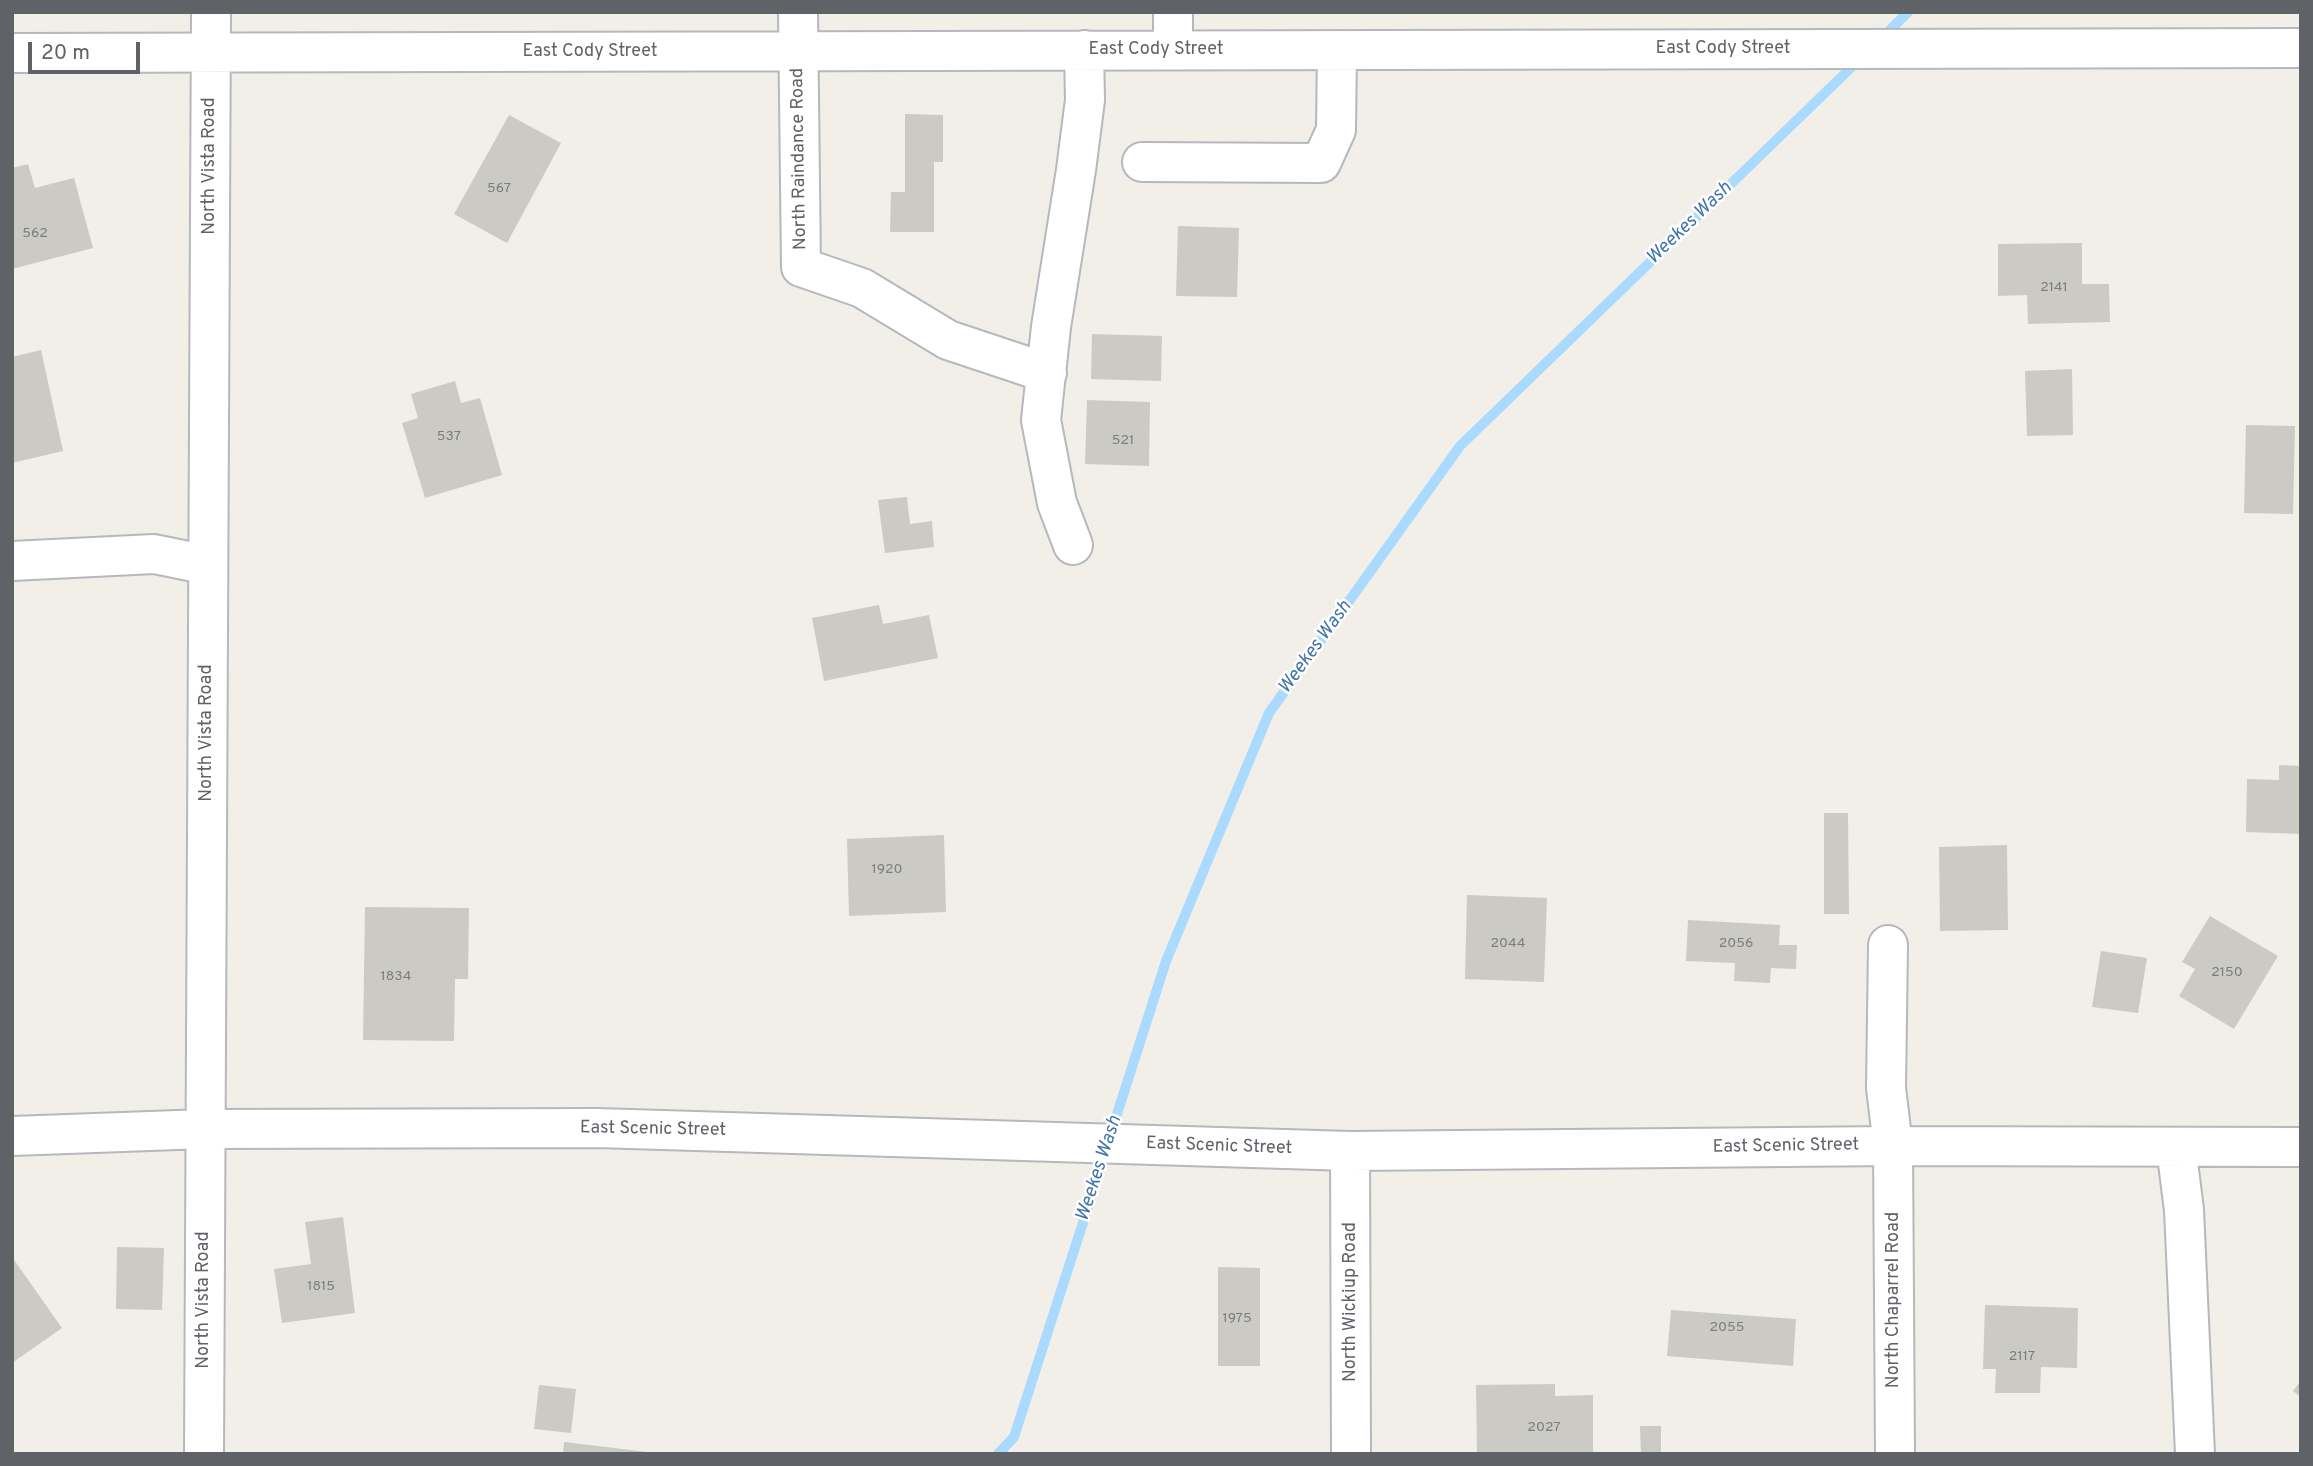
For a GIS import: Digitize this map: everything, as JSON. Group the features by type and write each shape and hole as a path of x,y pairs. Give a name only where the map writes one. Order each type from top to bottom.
{"street":[{"name":"North Vista Road","path":"211,12 205,1129 213,1447"},
{"name":"North Raindance Road","path":"797,12 801,267 862,288 948,340 1047,373"},
{"path":"1173,12 1173,50"},
{"name":"East Cody Street","path":"12,53 2301,48"},
{"path":"1073,545 1057,503 1041,420 1051,327 1083,114 1084,50"},
{"path":"1142,162 1321,163 1336,130 1337,50"},
{"path":"12,561 154,554 208,565"},
{"name":"North Chaparrel Road","path":"1888,945 1886,1088 1893,1146 1895,1454"},
{"name":"East Scenic Street","path":"12,1136 205,1129 597,1128 1350,1151 1893,1146 2301,1147"},
{"path":"2176,1147 2183,1210 2195,1454"},
{"name":"North Wickiup Road","path":"1350,1151 1351,1454"}],"building":[{"path":"905,114 943,115 943,162 934,162 934,232 890,232 891,192 905,192"},
{"path":"509,115 561,143 507,243 454,214"},
{"path":"28,164 35,188 74,178 93,248 12,269 12,168"},
{"path":"1178,226 1239,228 1237,297 1176,296"},
{"path":"2082,243 2082,284 2109,284 2110,322 2028,324 2027,295 1998,296 1998,244"},
{"path":"1092,334 1162,336 1161,381 1091,379"},
{"path":"41,350 63,451 12,463 12,357"},
{"path":"2072,369 2073,435 2027,436 2025,371"},
{"path":"455,381 461,403 480,398 502,475 425,498 402,423 418,418 411,394"},
{"path":"1087,400 1150,402 1149,466 1085,464"},
{"path":"2246,425 2295,426 2293,514 2244,513"},
{"path":"907,497 910,524 932,521 934,547 885,553 878,500"},
{"path":"879,605 883,624 929,615 938,658 824,681 812,618"},
{"path":"2279,765 2301,766 2301,834 2246,832 2247,779 2279,780"},
{"path":"1824,813 1848,813 1849,914 1824,914"},
{"path":"944,835 946,912 849,916 847,839"},
{"path":"2007,845 2008,930 1940,931 1939,847"},
{"path":"1467,895 1547,898 1544,982 1465,979"},
{"path":"365,907 469,908 468,979 455,979 454,1041 363,1040"},
{"path":"2210,916 2278,956 2234,1029 2179,996 2195,969 2182,962"},
{"path":"1688,920 1780,925 1779,945 1797,945 1796,969 1771,968 1770,983 1734,981 1735,963 1686,961"},
{"path":"2101,951 2147,958 2138,1013 2092,1007"},
{"path":"343,1217 355,1313 282,1323 274,1269 311,1264 305,1222"},
{"path":"117,1247 164,1248 162,1310 116,1309"},
{"path":"12,1257 62,1328 12,1363"},
{"path":"1218,1267 1260,1268 1260,1366 1218,1366"},
{"path":"1985,1305 2078,1308 2077,1368 2041,1367 2040,1393 1995,1393 1996,1369 1983,1369"},
{"path":"1671,1310 1796,1319 1793,1366 1667,1356"},
{"path":"2301,1380 2301,1397 2293,1391"},
{"path":"1555,1384 1555,1396 1593,1395 1593,1454 1477,1454 1476,1385"},
{"path":"539,1385 576,1389 571,1433 534,1429"},
{"path":"1640,1426 1661,1426 1661,1454 1641,1454"},
{"path":"564,1442 648,1452 648,1454 563,1454"}],"waterway":[{"name":"Weekes Wash","path":"1880,40 1908,12"},
{"name":"Weekes Wash","path":"1110,1136 1166,961 1269,713 1460,446 1861,58"},
{"name":"Weekes Wash","path":"998,1454 1014,1437 1106,1151"}]}
